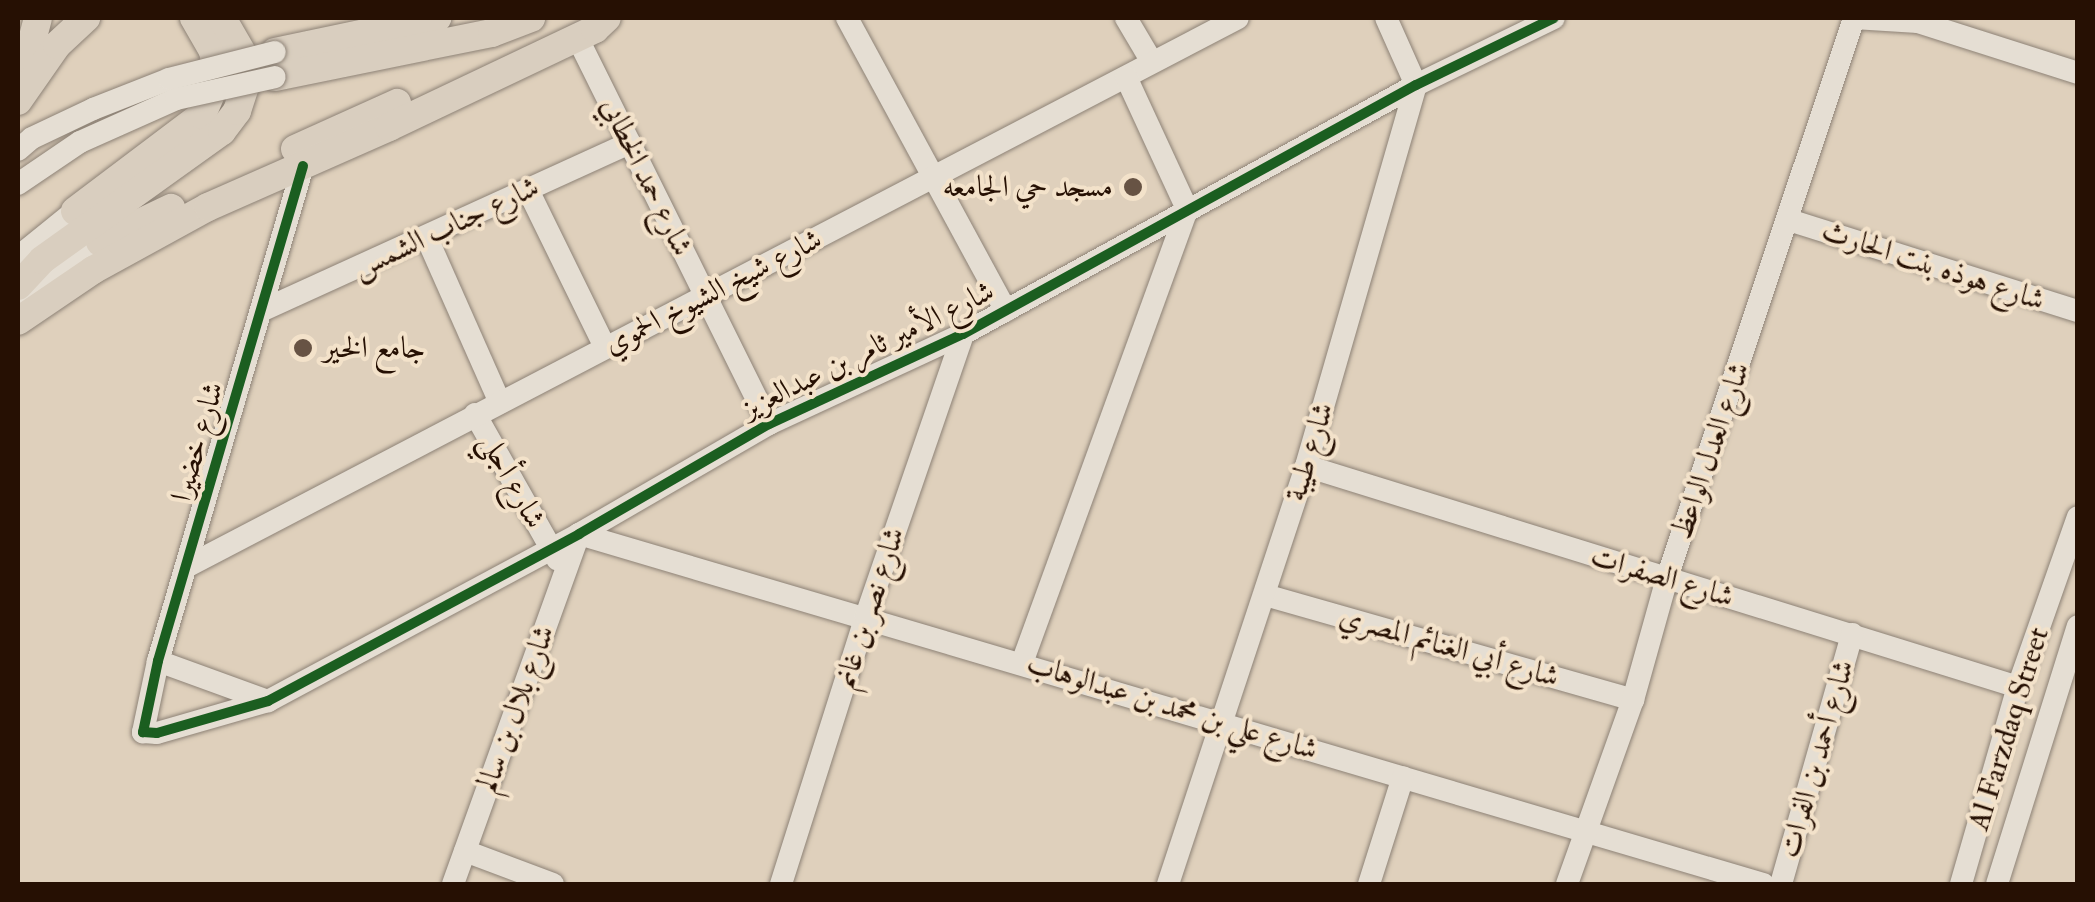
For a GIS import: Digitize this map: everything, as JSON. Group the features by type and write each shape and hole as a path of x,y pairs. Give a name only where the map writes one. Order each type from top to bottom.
{"main road":[{"path":"18,99 38,18"},
{"path":"18,99 57,45 86,18"},
{"path":"75,211 202,115 218,76 213,51 194,18"},
{"path":"18,286 42,260 189,158 230,122 251,68 222,18"},
{"path":"275,64 437,18"},
{"path":"275,64 492,33 531,18"},
{"path":"100,242 577,27 607,18"},
{"path":"18,320 94,270 208,207 303,166 577,27"}],"street":[{"path":"848,18 1006,312"},
{"path":"1126,18 1152,62"},
{"name":"شارع شيخ الشيوخ الحموي","path":"188,566 1238,18"},
{"path":"1386,18 1416,85"},
{"name":"شارع الأمير ثامر بن عبدالعزيز","path":"142,732 157,733 268,701 579,534 769,424 1006,312 1416,85 1554,18"},
{"path":"1854,18 1922,20 2078,73"},
{"name":"شارع العدل الواعظ","path":"1567,884 1633,700 1667,578 1854,18"},
{"name":"شارع حمد الخطابي","path":"577,27 769,424"},
{"path":"18,150 32,138 93,109 169,79 275,64"},
{"path":"18,184 80,142 176,100 275,64"},
{"path":"1022,662 1187,209 1126,77"},
{"name":"شارع طيبة","path":"1168,884 1306,466 1416,85"},
{"name":"شارع جناب الشمس","path":"262,311 630,143"},
{"name":"شارع خضيرا","path":"142,732 158,661 303,166"},
{"path":"528,190 605,347"},
{"path":"18,257 75,211"},
{"name":"شارع هوذه بنت الحارث","path":"1789,220 2078,311"},
{"path":"427,238 500,403"},
{"path":"18,296 100,242"},
{"name":"شارع نصر بن غانم","path":"782,884 866,616 962,334"},
{"name":"شارع أجلي","path":"475,414 565,573"},
{"name":"شارع الصفرات","path":"1306,466 2018,687"},
{"name":"Al Farzdaq Street","path":"1961,884 2018,687 2078,517"},
{"name":"شارع علي بن محمد بن عبدالوهاب","path":"579,534 1764,884"},
{"name":"شارع بلال بن سالم","path":"453,884 579,534"},
{"name":"شارع أبي الغنائم المصري","path":"1265,594 1633,700"},
{"name":"Al Farzdaq Street","path":"1997,884 2078,626"},
{"name":"شارع أحمد بن الفرات","path":"1781,884 1852,634"},
{"path":"158,661 268,701"},
{"path":"2054,696 2078,703"},
{"path":"1370,884 1403,776"},
{"path":"465,851 552,884"}],"cycle path":[{"path":"303,166 158,661 143,732 157,733 268,701 579,534 769,424 963,334 1416,85 1554,18"}],"place":[{"name":"مسجد حي الجامعه","path":"1133,187"},
{"name":"جامع الخير","path":"303,348"}]}
